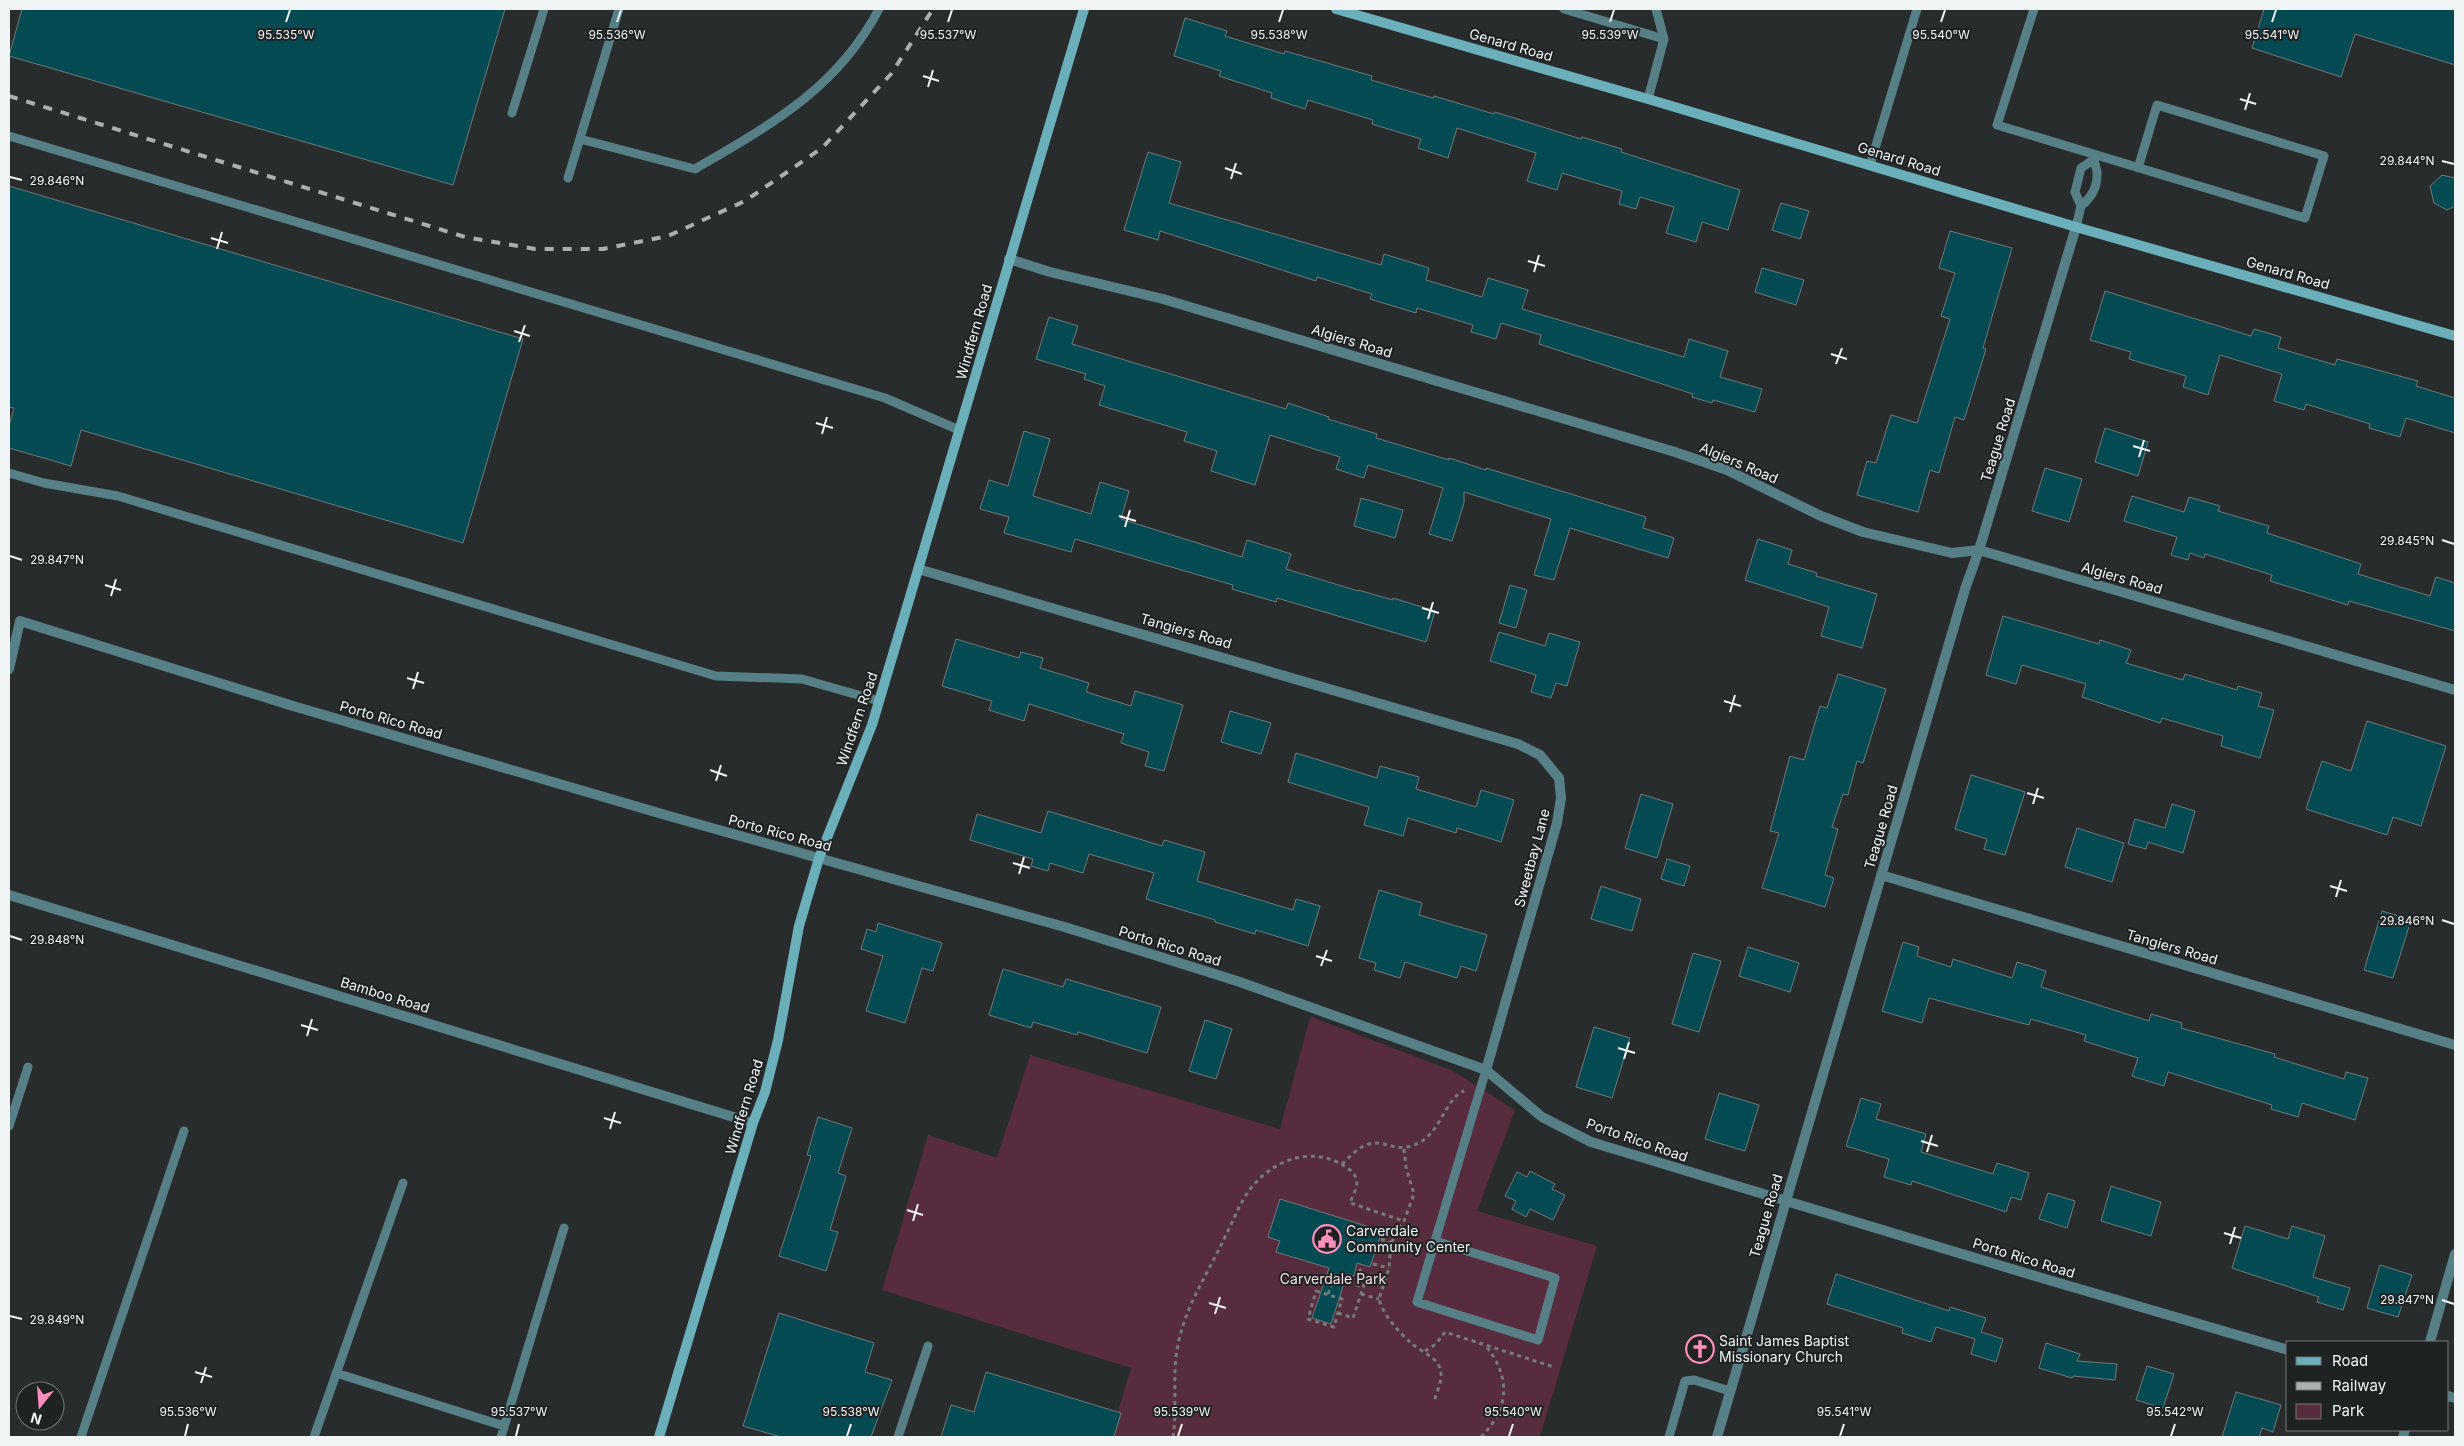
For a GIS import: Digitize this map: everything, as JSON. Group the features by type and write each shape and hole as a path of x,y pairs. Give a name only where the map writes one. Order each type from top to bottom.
{"street":[{"name":"Windfern Road","path":"659,1437 769,1074 799,926 819,858 872,725 1084,9"},
{"name":"Genard Road","path":"1336,9 1648,99 2076,227 2455,336"},
{"name":"Teague Road","path":"1717,1437 1965,589 1979,550 2076,227"},
{"name":"Algiers Road","path":"1009,259 1050,272 1163,299 1676,452 1727,470 1821,516 1862,532 1952,553 1979,550 2455,690"},
{"name":"Tangiers Road","path":"918,569 1445,722"},
{"name":"Porto Rico Road","path":"9,669 20,621 294,706 669,816 1068,928 1237,981 1486,1070 1542,1117 1591,1142 2286,1349"},
{"name":"Sweetbay Lane","path":"1445,722 1518,744 1540,754 1559,778 1561,798 1557,823 1486,1070"},
{"name":"Tangiers Road","path":"1881,875 2455,1045"},
{"name":"Bamboo Road","path":"9,895 548,1058 753,1123"},
{"path":"2430,1341 2455,1254"}],"lane":[{"path":"512,112 544,9"},
{"path":"568,178 619,9"},
{"path":"580,139 694,170 765,128 822,86 865,35 879,9"},
{"path":"1564,9 1664,39"},
{"path":"1648,99 1664,39 1656,9"},
{"path":"1870,165 1917,9"},
{"path":"2034,9 1998,125 2094,157 2138,168 2305,218 2324,156 2157,105 2138,168"},
{"path":"9,136 876,396 959,430"},
{"path":"2076,227 2081,206 2075,192 2081,168 2094,157"},
{"path":"2081,206 2092,197 2098,174 2094,157"},
{"path":"9,473 44,484 118,496 716,676 802,679 879,701"},
{"path":"9,1126 28,1067"},
{"path":"1435,1241 1555,1278 1538,1340 1417,1302 1435,1241 1486,1070"},
{"path":"81,1437 184,1131"},
{"path":"314,1437 403,1182"},
{"path":"501,1437 564,1228"},
{"path":"898,1437 928,1346"},
{"path":"336,1373 504,1426"},
{"path":"1669,1437 1685,1382 1694,1380 1730,1391"}],"path":[{"path":"1342,1164 1359,1148 1370,1144 1404,1149 1429,1135 1445,1114 1451,1100 1460,1093"},
{"path":"1404,1149 1406,1166 1414,1194 1404,1222 1391,1243 1389,1268 1379,1299 1387,1316 1402,1334 1418,1348 1425,1351 1437,1363 1441,1374 1434,1402"},
{"path":"1173,1437 1175,1418 1174,1375 1178,1342 1192,1297 1245,1197 1270,1171 1297,1157 1320,1157 1342,1164 1356,1177 1356,1187 1350,1203 1404,1222"},
{"path":"1381,1239 1391,1243"},
{"path":"1373,1264 1389,1268"},
{"path":"1338,1313 1353,1318 1365,1282 1358,1265"},
{"path":"1328,1294 1334,1278 1363,1287"},
{"path":"1316,1291 1328,1294 1342,1299 1334,1327 1308,1319 1316,1291"},
{"path":"1361,1294 1379,1299"},
{"path":"1425,1351 1436,1344 1445,1332 1554,1367"},
{"path":"1481,1437 1496,1420 1503,1397 1502,1372 1484,1344"}],"green space":[{"name":"Carverdale Park","path":"1312,1017 1453,1071 1515,1110 1477,1211 1597,1246 1540,1437 1110,1437 1131,1368 882,1290 928,1135 997,1158 1030,1055 1280,1129 1309,1021"}],"building":[{"path":"22,9 505,9 453,185 9,56"},
{"path":"2264,9 2455,9 2455,65 2355,34 2341,77 2252,48"},
{"path":"1185,18 1227,31 1225,36 1284,54 1285,51 1372,76 1371,80 1433,98 1434,96 1494,114 1495,112 1581,139 1582,137 1622,149 1621,152 1740,190 1728,230 1702,222 1696,242 1666,233 1674,207 1640,197 1636,209 1619,204 1622,191 1562,173 1557,190 1527,181 1536,153 1457,128 1448,158 1418,148 1421,139 1372,124 1373,120 1308,100 1305,109 1271,98 1272,93 1219,76 1221,71 1174,56"},
{"path":"1148,152 1181,162 1169,203 1381,265 1384,254 1429,268 1426,280 1482,297 1488,278 1528,290 1522,309 1684,357 1689,339 1728,351 1720,377 1762,389 1755,412 1713,400 1712,403 1692,397 1693,394 1539,344 1541,335 1501,323 1496,339 1471,332 1473,325 1417,308 1416,313 1370,299 1372,294 1317,277 1316,281 1160,231 1158,240 1124,230"},
{"path":"2442,175 2455,178 2455,206 2447,210 2434,203 2430,186"},
{"path":"9,186 523,339 463,543 81,430 71,466 9,448 9,426 14,408 9,407"},
{"path":"1781,203 1809,211 1800,239 1772,230"},
{"path":"1950,231 2012,248 1983,348 1986,349 1964,420 1955,417 1939,473 1930,470 1918,512 1857,495 1867,461 1876,463 1891,415 1917,423 1950,319 1941,316 1955,273 1939,268"},
{"path":"1762,268 1804,280 1796,305 1755,292"},
{"path":"2105,291 2251,336 2254,329 2281,337 2278,348 2335,365 2337,359 2418,381 2416,386 2455,398 2455,433 2406,418 2400,437 2369,428 2370,424 2306,404 2304,410 2274,401 2282,374 2220,355 2208,395 2183,387 2186,376 2129,359 2131,352 2090,340"},
{"path":"1049,317 1078,326 1072,344 1286,409 1288,403 1329,417 1328,419 1377,434 1376,438 1449,460 1449,458 1486,470 1486,468 1646,517 1643,528 1674,538 1668,558 1570,528 1554,580 1534,575 1551,519 1464,492 1464,503 1452,541 1429,534 1443,488 1368,465 1364,478 1336,469 1340,457 1270,435 1255,485 1211,471 1217,451 1184,441 1187,432 1099,405 1105,386 1084,379 1086,374 1036,359"},
{"path":"2105,428 2148,442 2138,476 2095,462"},
{"path":"1024,431 1050,439 1033,496 1091,514 1100,482 1129,491 1121,519 1242,557 1247,540 1291,554 1286,569 1358,591 1393,600 1393,598 1435,611 1426,642 1277,598 1276,602 1232,589 1233,585 1075,539 1071,552 1004,533 1009,517 980,509 989,480 1008,486"},
{"path":"2045,468 2082,479 2069,522 2032,511"},
{"path":"2132,496 2184,512 2189,497 2220,506 2218,511 2269,526 2267,533 2361,564 2358,574 2430,596 2436,577 2455,583 2455,631 2349,601 2348,605 2270,581 2272,575 2205,554 2204,558 2190,553 2188,560 2171,555 2177,537 2124,521"},
{"path":"1361,498 1403,510 1395,538 1354,526"},
{"path":"1758,539 1792,550 1788,564 1817,573 1816,576 1877,594 1862,648 1821,636 1829,607 1745,580"},
{"path":"1510,585 1527,590 1516,628 1499,623"},
{"path":"2003,616 2099,644 2100,640 2131,650 2126,663 2183,680 2185,674 2237,690 2238,686 2262,693 2258,706 2274,710 2260,758 2221,746 2223,736 2162,718 2160,723 2082,697 2086,684 2022,665 2016,684 1986,675"},
{"path":"1499,632 1545,646 1549,633 1580,642 1567,686 1556,683 1551,698 1531,692 1536,675 1490,661"},
{"path":"956,639 1019,658 1021,652 1043,658 1040,668 1089,683 1086,692 1131,706 1135,691 1183,705 1164,771 1145,766 1149,752 1121,743 1124,734 1029,704 1024,721 989,710 992,701 942,686"},
{"path":"1838,674 1886,689 1863,763 1857,761 1848,795 1843,794 1832,827 1838,829 1825,875 1834,878 1825,907 1762,888 1779,833 1770,831 1790,756 1804,760 1820,706 1827,708"},
{"path":"1230,711 1271,723 1261,754 1221,742"},
{"path":"2367,721 2446,746 2421,826 2393,817 2387,835 2306,809 2322,761 2351,771"},
{"path":"1296,753 1377,778 1380,766 1419,777 1416,789 1476,807 1481,790 1514,800 1501,842 1457,828 1456,833 1408,818 1403,836 1364,825 1369,807 1288,782"},
{"path":"1971,775 2025,792 2005,855 1984,849 1987,839 1955,829"},
{"path":"1641,794 1673,804 1657,858 1625,848"},
{"path":"2172,804 2195,811 2183,853 2148,842 2146,849 2128,844 2135,819 2165,828"},
{"path":"1048,811 1162,846 1164,840 1205,852 1197,881 1293,910 1296,899 1320,906 1308,946 1256,930 1255,934 1146,899 1154,873 1089,854 1083,873 1050,863 1048,871 1031,866 1033,859 970,840 977,814 1041,833"},
{"path":"2077,828 2124,843 2112,882 2065,867"},
{"path":"1667,859 1690,866 1684,886 1661,879"},
{"path":"1601,886 1641,899 1632,931 1591,919"},
{"path":"1379,890 1422,903 1419,915 1487,935 1476,971 1461,966 1457,978 1405,962 1400,978 1374,970 1376,963 1359,958"},
{"path":"2382,911 2411,920 2393,978 2364,970"},
{"path":"878,923 942,943 933,971 922,968 905,1023 866,1011 883,956 861,949 867,929 876,932"},
{"path":"1903,942 1919,947 1917,956 1951,967 1953,959 2012,978 2017,962 2046,971 2041,987 2149,1021 2151,1014 2182,1023 2181,1028 2275,1054 2274,1057 2344,1079 2346,1072 2368,1078 2355,1120 2302,1103 2298,1117 2271,1109 2272,1105 2168,1072 2164,1086 2132,1076 2138,1058 2084,1041 2086,1035 2031,1019 2029,1025 1929,998 1922,1023 1882,1011"},
{"path":"1748,947 1799,963 1790,992 1739,976"},
{"path":"1693,953 1721,961 1699,1032 1672,1024"},
{"path":"1003,969 1063,987 1066,979 1161,1007 1147,1053 1078,1032 1077,1035 1033,1022 1031,1028 989,1015"},
{"path":"1205,1020 1232,1029 1216,1079 1189,1071"},
{"path":"1594,1027 1630,1038 1612,1098 1576,1087"},
{"path":"1719,1093 1759,1105 1745,1151 1705,1139"},
{"path":"1861,1098 1881,1104 1876,1119 1926,1134 1921,1152 1993,1174 1997,1163 2029,1173 2021,1200 2011,1197 2006,1212 1912,1181 1911,1185 1884,1177 1889,1159 1846,1146"},
{"path":"818,1117 852,1128 838,1173 846,1176 830,1230 838,1232 826,1271 779,1256 811,1156 807,1155"},
{"path":"1530,1171 1555,1184 1552,1189 1565,1195 1553,1220 1530,1209 1526,1217 1512,1209 1516,1201 1505,1196 1517,1172 1527,1177"},
{"path":"2111,1186 2161,1202 2151,1236 2101,1221"},
{"path":"2048,1193 2075,1201 2067,1228 2039,1219"},
{"name":"Carverdale Community Center","path":"1280,1199 1382,1231 1370,1267 1357,1263 1354,1276 1347,1274 1331,1324 1312,1318 1329,1268 1276,1252 1280,1241 1268,1237"},
{"path":"2245,1226 2288,1239 2292,1226 2325,1236 2313,1277 2350,1288 2343,1310 2317,1302 2319,1297 2232,1268"},
{"path":"2380,1265 2412,1275 2398,1317 2367,1308"},
{"path":"1836,1274 1949,1311 1950,1307 1986,1318 1981,1332 2003,1339 1996,1362 1971,1354 1975,1339 1936,1327 1931,1342 1902,1333 1903,1328 1827,1304"},
{"path":"779,1313 874,1343 865,1372 892,1380 871,1437 781,1437 743,1426"},
{"path":"2046,1343 2080,1354 2077,1361 2117,1364 2115,1380 2073,1376 2072,1378 2039,1368"},
{"path":"2147,1366 2174,1374 2163,1408 2136,1400"},
{"path":"986,1372 1121,1413 1114,1437 941,1437 951,1405 974,1412"},
{"path":"2236,1392 2281,1405 2273,1432 2262,1428 2259,1437 2222,1437"}],"railway":[{"path":"9,96 465,237 535,249 603,249 668,236 745,201 822,148 891,74 933,9"}],"place":[{"name":"Carverdale Community Center","path":"1327,1239"},
{"name":"Saint James Baptist Missionary Church","path":"1700,1349"}]}
